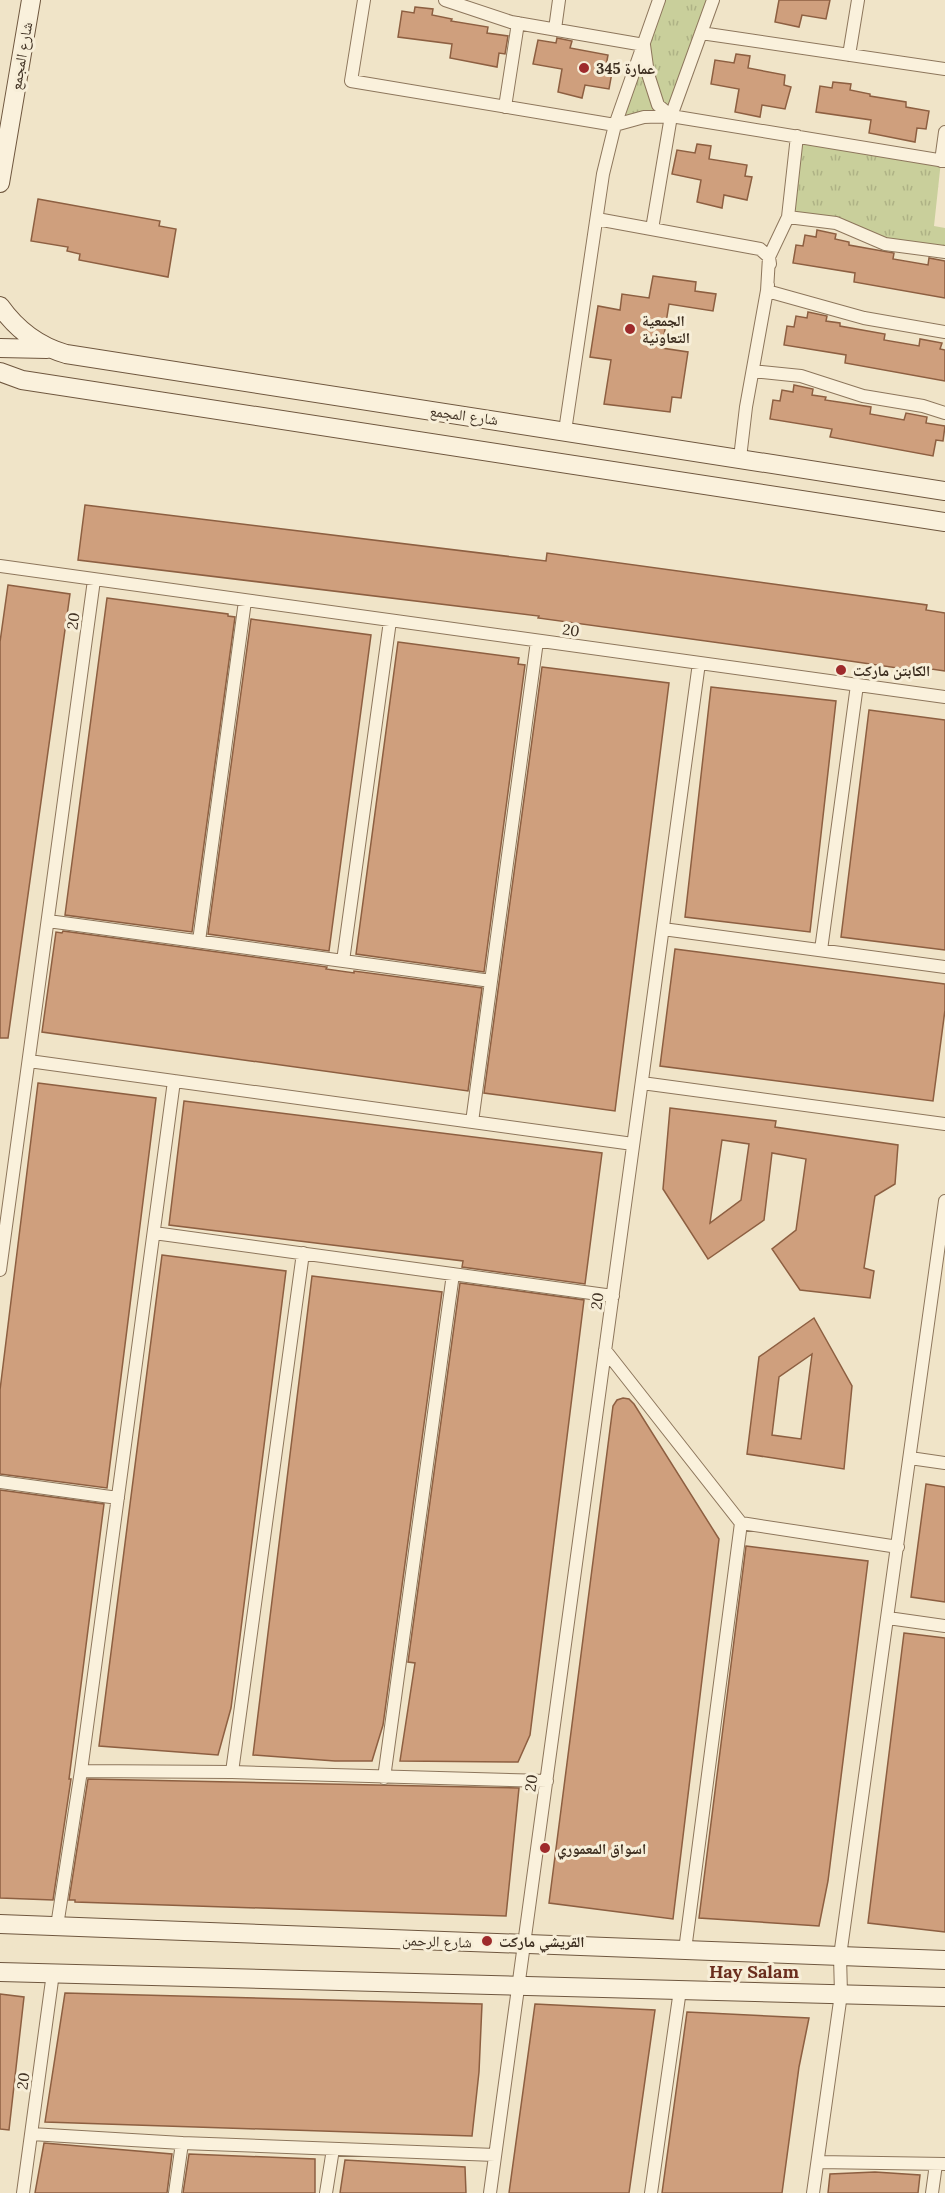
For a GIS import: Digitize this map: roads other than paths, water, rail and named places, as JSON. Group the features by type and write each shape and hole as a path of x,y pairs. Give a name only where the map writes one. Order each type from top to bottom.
{"street":[{"name":"شارع المجمع","path":"0,183 31,0"},
{"path":"364,0 351,81 615,125 644,117 671,116 943,161 945,132"},
{"path":"445,0 518,23 644,45"},
{"path":"555,29 559,0"},
{"path":"565,430 603,174 615,125 659,0"},
{"path":"652,229 671,116 713,0"},
{"path":"849,55 858,0"},
{"path":"505,107 518,23"},
{"path":"701,33 945,69"},
{"path":"644,45 648,74 658,105 671,116"},
{"path":"740,458 767,291 769,257 788,218 797,136"},
{"path":"788,218 836,223 885,244 945,252"},
{"path":"597,219 760,249 769,257"},
{"path":"767,291 864,318 945,332"},
{"name":"شارع المجمع","path":"0,306 25,334 49,349 66,354 945,491"},
{"path":"0,348 49,349"},
{"path":"753,371 801,376 863,396 923,406 945,413"},
{"path":"0,372 22,380 945,522"},
{"path":"599,469 603,436"},
{"path":"0,566 94,580"},
{"name":"20","path":"0,1270 94,580 945,697"},
{"path":"199,941 245,601"},
{"path":"343,961 390,621"},
{"path":"472,1122 537,641"},
{"name":"20","path":"519,1986 699,663"},
{"path":"821,950 858,685"},
{"path":"48,921 491,981"},
{"path":"663,929 945,967"},
{"path":"28,1061 633,1144"},
{"path":"57,1926 81,1771 174,1081"},
{"path":"642,1083 945,1124"},
{"path":"813,2193 841,1994 840,1956 945,1201"},
{"path":"154,1233 613,1296"},
{"path":"232,1772 303,1253"},
{"path":"384,1778 453,1274"},
{"path":"605,1350 741,1523 898,1547"},
{"path":"910,1458 945,1463"},
{"path":"0,1482 118,1498"},
{"path":"685,1950 741,1523"},
{"path":"888,1618 945,1626"},
{"path":"81,1771 232,1772 547,1781"},
{"name":"شارع الرحمن","path":"0,1924 945,1960"},
{"path":"0,1972 945,1997"},
{"name":"20","path":"23,2193 53,1973"},
{"path":"490,2193 519,1986"},
{"path":"651,2193 680,1990"},
{"path":"31,2134 333,2150 495,2155"},
{"path":"175,2193 182,2143"},
{"path":"326,2193 333,2150"},
{"path":"818,2162 941,2164 932,2193"}],"place":[{"name":"عمارة 345","path":"584,68"},
{"name":"الجمعية التعاونية","path":"630,329"},
{"name":"الكابتن ماركت","path":"841,670"},
{"name":"اسواق المعموري","path":"545,1848"},
{"name":"القريشي ماركت","path":"487,1941"}],"district":[{"name":"Hay Salam","path":"754,1971"}]}
